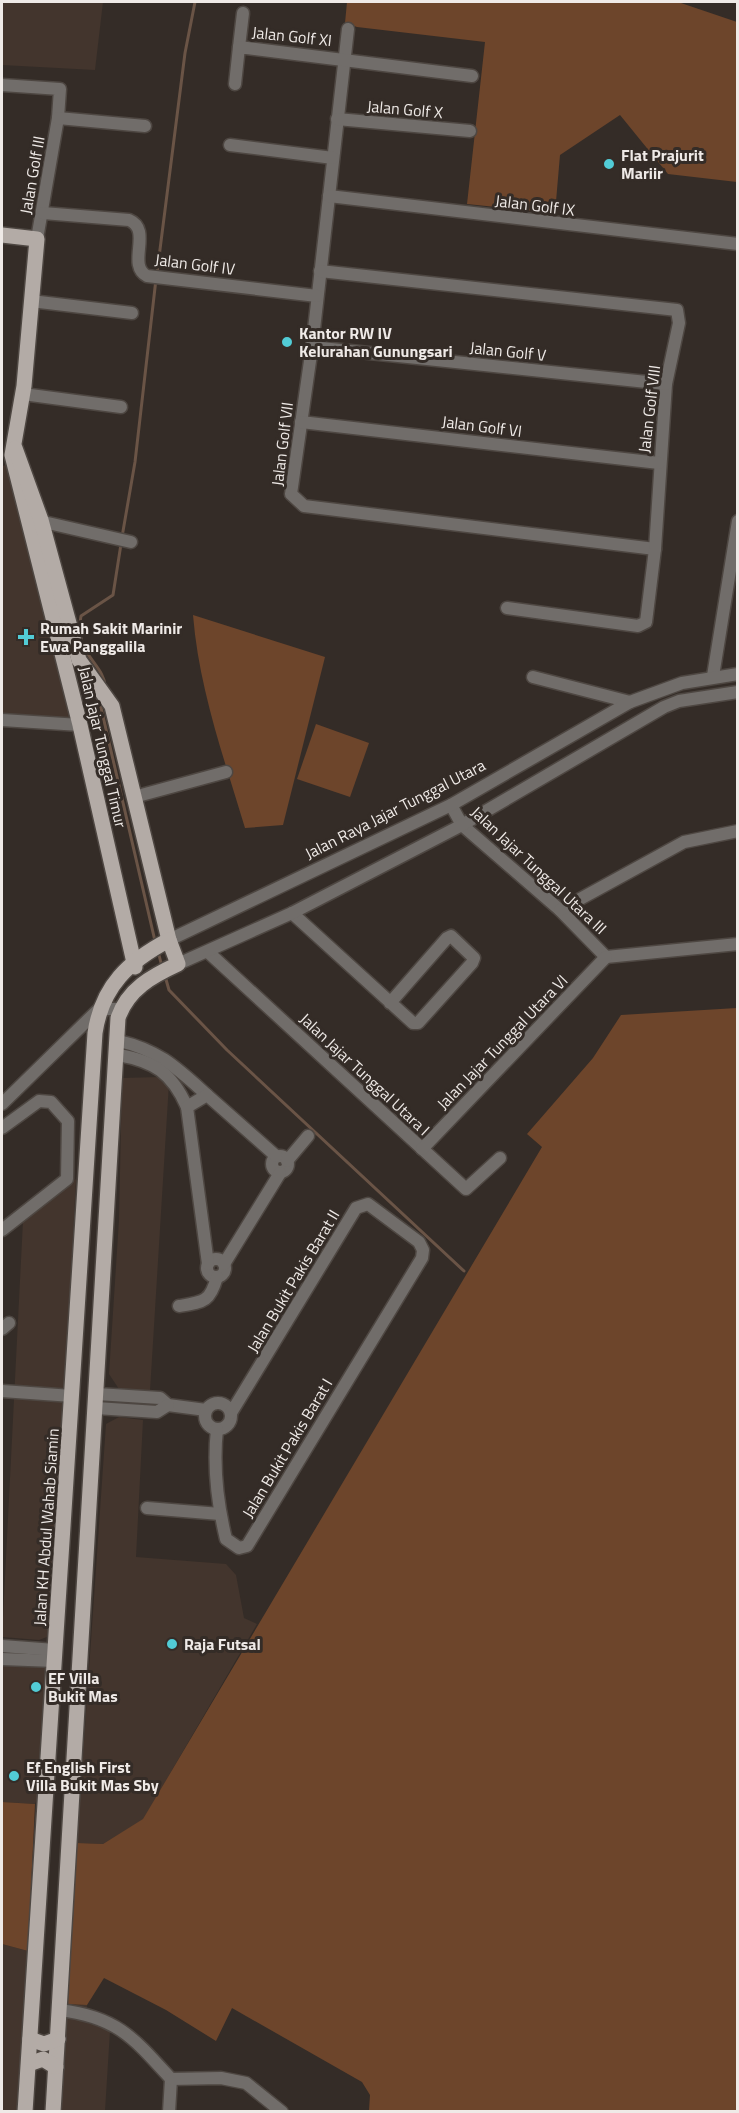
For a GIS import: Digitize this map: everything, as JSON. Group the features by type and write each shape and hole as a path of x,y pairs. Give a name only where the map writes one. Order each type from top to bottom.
{"main road":[{"path":"2,235 37,239"},
{"name":"Jalan Jajar Tunggal Timur","path":"37,239 23,394 12,455 79,660 112,706 166,941 174,966"},
{"name":"Jalan Jajar Tunggal Timur","path":"35,520 80,725 142,983"},
{"name":"Jalan Raya Jajar Tunggal Utara","path":"135,959 166,941"},
{"path":"99,1009 135,959"},
{"path":"53,2112 118,1018 142,983 174,966"},
{"name":"Jalan KH Abdul Wahab Siamin","path":"25,2112 99,1009"},
{"path":"79,1299 90,1305 102,1300"},
{"path":"77,1332 90,1328 101,1334"},
{"path":"53,1684 79,1685"},
{"path":"30,2039 44,2044 58,2039"},
{"path":"29,2064 43,2059 56,2067"}],"street":[{"path":"239,47 243,14"},
{"name":"Jalan Golf VII","path":"348,29 342,59 312,347 291,494 304,506 655,549"},
{"name":"Jalan Golf XI","path":"235,84 239,47 472,76"},
{"name":"Jalan Golf III","path":"2,85 60,89 58,118 37,239"},
{"name":"Jalan Golf III","path":"58,118 146,126"},
{"name":"Jalan Golf X","path":"337,119 470,131"},
{"path":"230,145 333,158"},
{"name":"Jalan Golf IX","path":"329,196 738,244"},
{"name":"Jalan Golf IV","path":"43,213 129,220 135,223 140,230 139,267 147,276 317,296"},
{"name":"Jalan Golf VIII","path":"320,271 674,308 679,313 679,323 666,384 655,549 646,622 643,625 507,608"},
{"path":"31,301 132,313"},
{"name":"Jalan Golf V","path":"312,347 666,384"},
{"path":"23,394 122,407"},
{"name":"Jalan Golf VI","path":"301,422 659,463"},
{"path":"35,520 131,542"},
{"path":"713,676 738,520"},
{"name":"Jalan Raya Jajar Tunggal Utara","path":"166,941 451,805 630,702 674,686 713,676 738,674"},
{"path":"532,677 630,702"},
{"path":"174,966 292,913 462,825 664,707 678,701 738,692"},
{"path":"2,720 80,725"},
{"path":"134,797 226,772"},
{"name":"Jalan Jajar Tunggal Utara III","path":"451,805 462,825 560,910 606,957"},
{"path":"560,910 684,842 738,831"},
{"path":"292,913 390,1003 413,1023 418,1023 474,958 451,936 447,938 390,1003"},
{"path":"606,957 738,944"},
{"name":"Jalan Jajar Tunggal Utara I","path":"208,952 466,1189 501,1158"},
{"name":"Jalan Jajar Tunggal Utara VI","path":"422,1149 606,957"},
{"path":"2,1104 99,1009 122,1009"},
{"path":"118,1048 143,1046 164,1057 282,1159 286,1170 280,1173 224,1264 222,1274 217,1277 208,1298 201,1302 179,1306"},
{"path":"118,1048 157,1068 179,1088 187,1107 208,1264 207,1271 217,1277"},
{"path":"187,1107 207,1095"},
{"path":"2,1128 39,1101 51,1102 59,1108 66,1117 68,1126 67,1179 2,1230"},
{"path":"282,1159 309,1136"},
{"name":"Jalan Bukit Pakis Barat II","path":"231,1413 356,1208 368,1204 419,1242 423,1250"},
{"name":"Jalan Bukit Pakis Barat I","path":"217,1429 214,1457 220,1514 226,1539 239,1548 247,1546 422,1258 423,1250"},
{"path":"208,1264 216,1259 224,1264"},
{"path":"2,1391 72,1396"},
{"path":"97,1401 160,1398 168,1406 206,1410"},
{"path":"219,1402 227,1406 231,1413 230,1421 225,1427 217,1429 207,1422 206,1410 212,1404 219,1402"},
{"path":"147,1508 220,1514"},
{"path":"2,1646 55,1655"},
{"path":"2,1659 55,1655"},
{"path":"60,2010 87,2013 118,2027 144,2049 171,2079 170,2110"},
{"path":"171,2079 221,2078 246,2083 282,2112"}],"shaded area":[{"path":"2,2 103,2 95,70 2,65"},
{"path":"347,2 678,2 737,22 737,182 668,174 620,115 560,155 555,213 467,204 485,42 357,27 345,23"},
{"name":"Rumah Sakit Marinir Ewa Panggalila","path":"7,465 73,725 2,721 2,466"},
{"path":"193,615 325,657 283,825 245,828 207,696 196,643"},
{"path":"316,724 369,743 350,797 297,779"},
{"path":"737,1008 737,2111 369,2111 370,2095 362,2082 232,2008 216,2041 166,2010 104,1978 87,2005 65,2004 77,1843 103,1844 143,1819 542,1147 527,1134 593,1058 621,1015"},
{"path":"160,1077 169,1083 150,1391 119,1389 109,1374 119,1220 122,1078"},
{"path":"76,1179 52,1635 39,1640 2,1637 23,1221"},
{"path":"119,1417 143,1420 136,1557 226,1564 236,1575 244,1618 257,1624 143,1820 103,1844 77,1843 106,1424"},
{"path":"2,1662 44,1664 50,1678 41,1791 35,1804 2,1802"},
{"path":"2,1802 35,1804 28,1951 2,1944"},
{"path":"2,1944 28,1951 20,2111 2,2111"},
{"path":"65,2004 87,2005 86,2022 110,2031 105,2111 59,2112"}],"waterway":[{"path":"157,273 185,53 195,2"},
{"path":"122,537 135,462 156,279"},
{"path":"105,686 100,671 81,639 81,616 113,595 121,544"},
{"path":"99,699 155,941"},
{"path":"158,951 162,967"},
{"path":"165,976 169,990 227,1050 464,1271"}],"place":[{"name":"Flat Prajurit Mariir","path":"609,164"},
{"name":"Kantor RW IV Kelurahan Gunungsari","path":"287,342"},
{"name":"Rumah Sakit Marinir Ewa Panggalila","path":"26,637"},
{"name":"Raja Futsal","path":"172,1644"},
{"name":"EF Villa Bukit Mas","path":"36,1687"},
{"name":"Ef English First Villa Bukit Mas Sby","path":"14,1776"}]}
